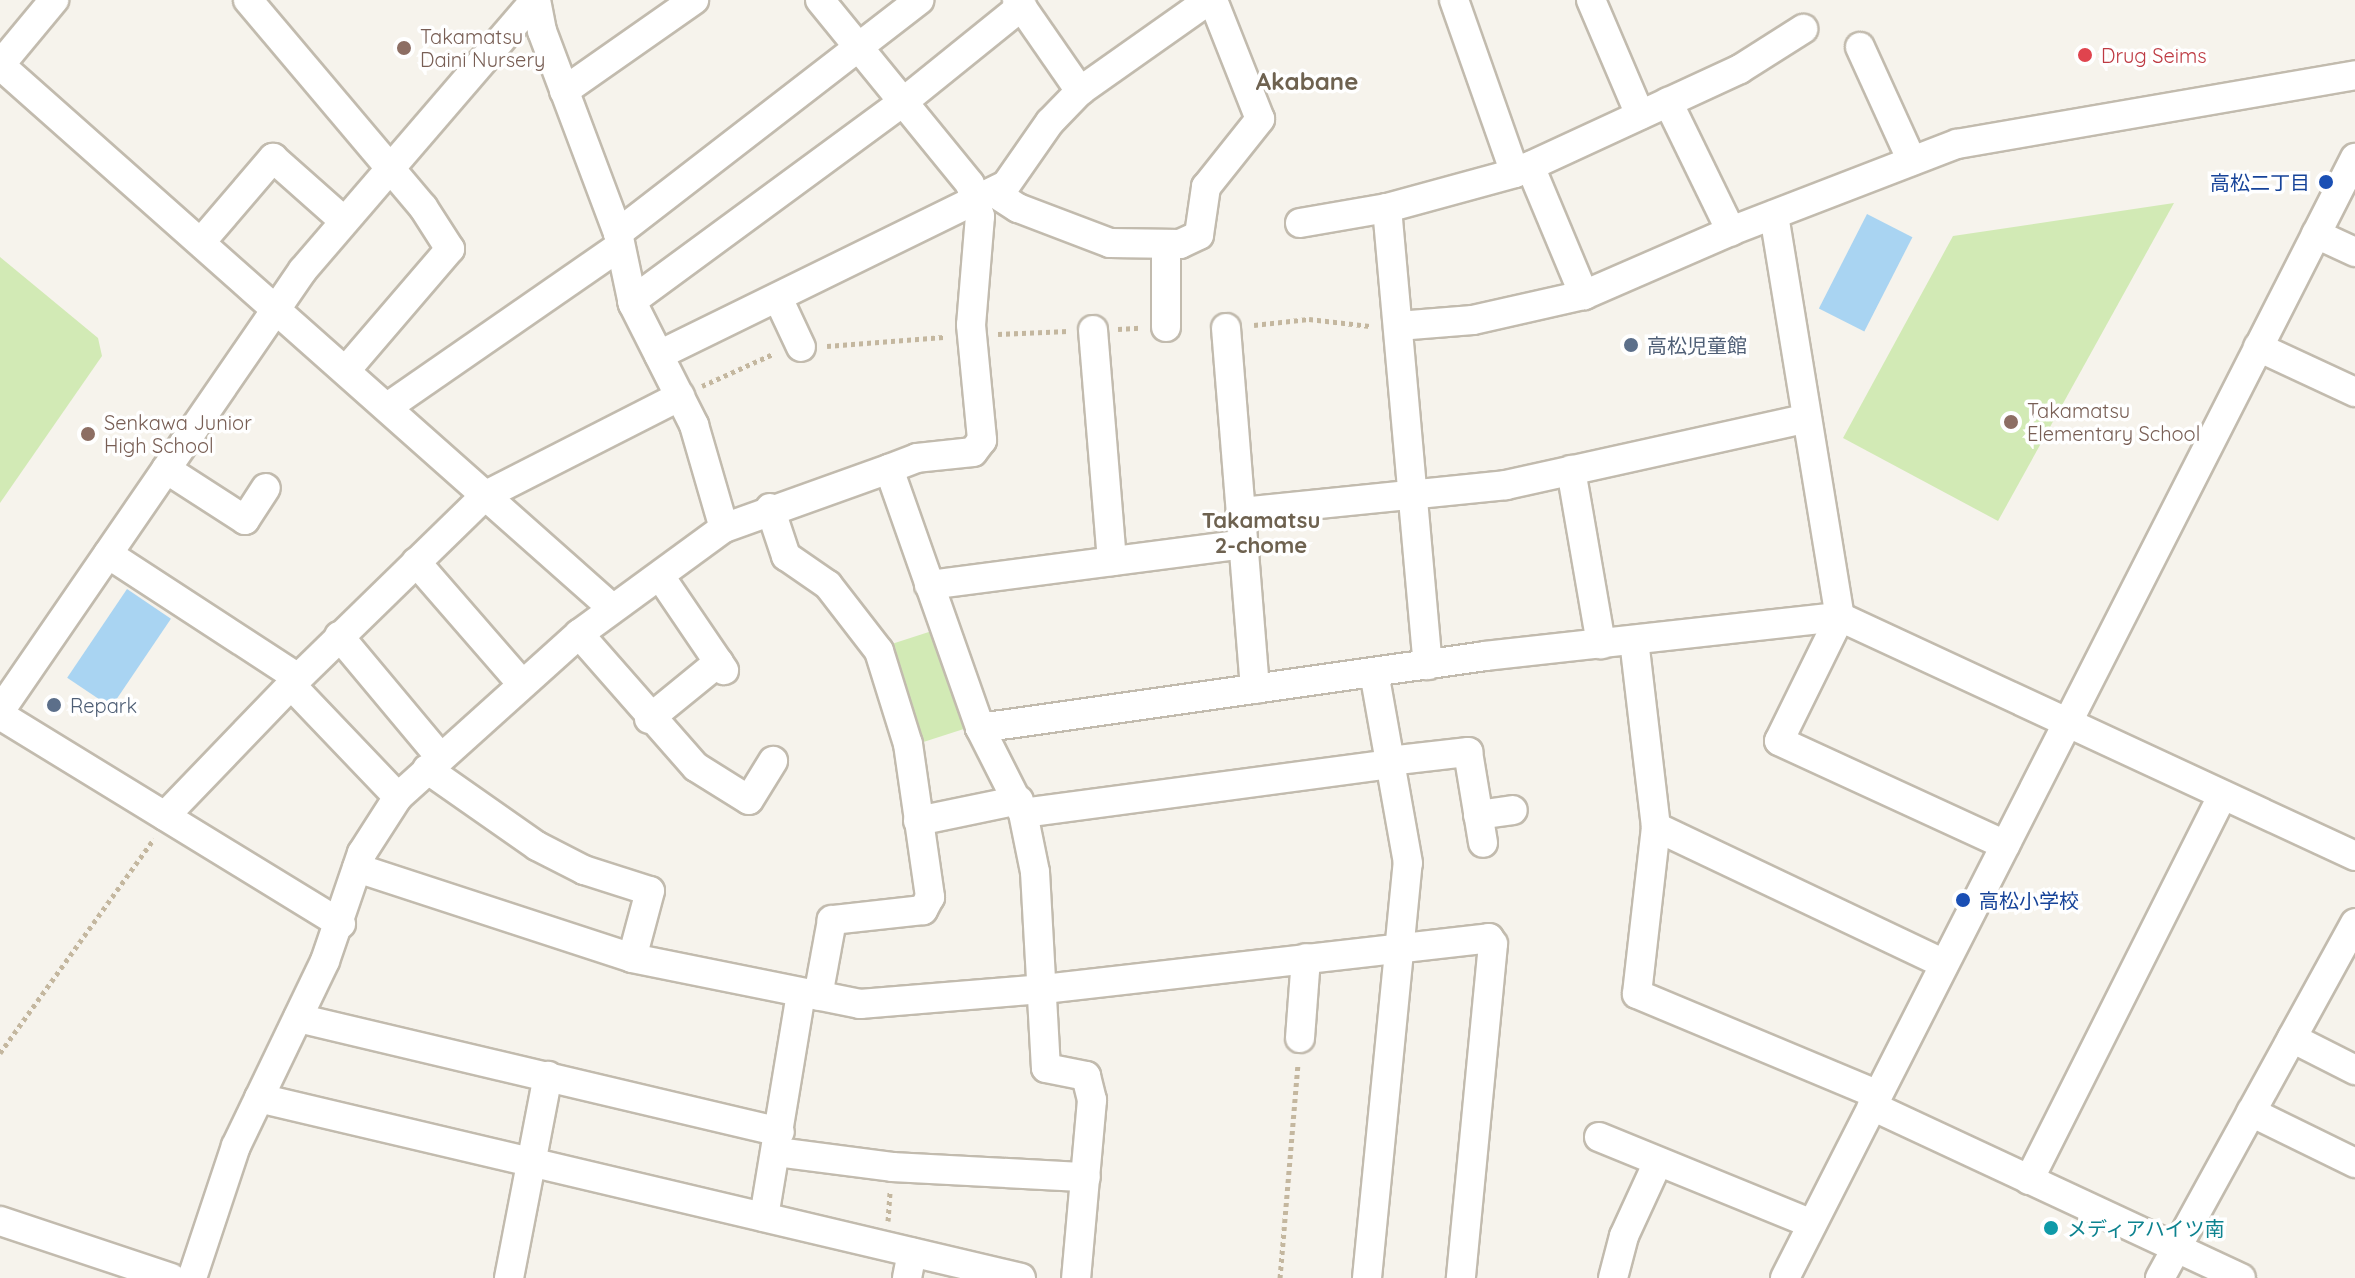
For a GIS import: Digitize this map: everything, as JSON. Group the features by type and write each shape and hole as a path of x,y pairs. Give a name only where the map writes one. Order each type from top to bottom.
{"street":[{"path":"54,0 0,65 389,406 612,608"},
{"path":"248,0 392,170 450,249 347,369"},
{"path":"341,924 0,713 276,306 344,221 392,170 536,0"},
{"path":"536,0 564,91 619,240 632,301 680,396 724,528"},
{"path":"564,91 694,0"},
{"path":"659,355 778,298 984,197 1006,185 1050,122 1080,91 1205,1 1260,119 1206,187 1199,235 1166,244 1110,243 984,197 970,184 859,44 820,0"},
{"path":"389,406 619,240 859,44 919,0"},
{"path":"1454,0 1522,170 1584,295"},
{"path":"1591,0 1640,115"},
{"path":"632,301 903,102 1020,3 1080,91"},
{"path":"1300,223 1387,208 1522,170 1740,69 1803,29"},
{"path":"1860,47 1912,161"},
{"path":"1398,326 1473,320 1584,295 1731,231 1957,144 2355,75"},
{"path":"1668,102 1731,231"},
{"path":"201,242 273,158 344,221"},
{"path":"1785,1278 2355,158"},
{"path":"192,1278 236,1146 341,924 357,868 378,824 398,797 579,634 724,528 770,508 917,458 973,452 982,440 971,325 984,197"},
{"path":"1387,208 1410,496 1428,665"},
{"path":"1774,215 1840,617 1779,741 2005,845"},
{"path":"2316,234 2355,252"},
{"path":"1166,244 1166,327"},
{"path":"778,298 801,347"},
{"path":"1226,328 1255,689"},
{"path":"1093,330 1112,561"},
{"path":"2258,347 2355,392"},
{"path":"167,817 339,636 486,495 680,396"},
{"path":"1241,512 1506,485 1807,418"},
{"path":"166,469 245,520 266,488"},
{"path":"889,469 980,728 1021,806 1035,872 1044,989 1046,1068 1086,1076 1092,1100 1076,1278"},
{"path":"1571,470 1601,644"},
{"path":"764,1217 810,994 832,920 923,910 930,897 908,744 879,651 828,585 786,556 770,508"},
{"path":"929,585 1243,544"},
{"path":"108,554 294,682 398,797"},
{"path":"416,562 522,684"},
{"path":"649,719 721,666 660,576"},
{"path":"980,728 1485,656 1840,617 2355,856"},
{"path":"579,634 649,719 696,767 749,800 773,761"},
{"path":"339,636 434,763 537,846 584,870 650,891 632,958"},
{"path":"1634,640 1656,827 1637,994 1875,1100 2029,1180 2241,1278"},
{"path":"1367,1278 1408,863 1374,673"},
{"path":"918,821 1468,752 1480,829 1513,810"},
{"path":"2029,1180 2223,795"},
{"path":"1656,827 1944,964"},
{"path":"357,868 632,958 860,1004 1044,989 1483,936 1493,944 1461,1278"},
{"path":"2160,1278 2355,923"},
{"path":"1300,1038 1306,958"},
{"path":"298,1018 548,1076 778,1142 892,1167 1086,1177"},
{"path":"2292,1038 2355,1070"},
{"path":"509,1278 548,1076"},
{"path":"259,1098 764,1217 902,1259 1021,1278"},
{"path":"2251,1112 2355,1163"},
{"path":"1599,1137 1812,1224"},
{"path":"1613,1278 1624,1236 1658,1162"},
{"path":"0,1221 171,1278"}],"path":[{"path":"0,1053 167,817"},
{"path":"1280,1278 1300,1038"},
{"path":"892,1167 902,1259"}],"green space":[{"path":"2174,203 1998,521 1843,438 1953,236"},
{"path":"0,257 98,338 102,356 0,503"},
{"path":"935,630 967,728 921,743 889,645"}],"water":[{"path":"1867,214 1912,237 1864,332 1819,308"},
{"path":"127,589 171,619 111,707 67,678"}],"place":[{"name":"Takamatsu Daini Nursery","path":"404,48"},
{"name":"Drug Seims","path":"2085,55"},
{"name":"高松二丁目","path":"2326,182"},
{"name":"高松児童館","path":"1631,345"},
{"name":"Takamatsu Elementary School","path":"2011,422"},
{"name":"Senkawa Junior High School","path":"88,434"},
{"name":"Repark","path":"54,705"},
{"name":"高松小学校","path":"1963,900"},
{"name":"メディアハイツ南","path":"2051,1228"}],"district":[{"name":"Akabane","path":"1307,82"},
{"name":"Takamatsu 2-chome","path":"1261,532"}]}
